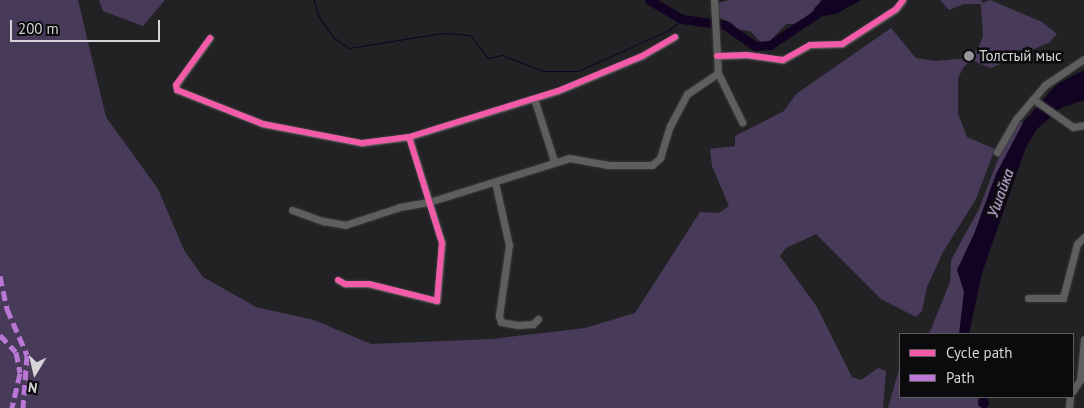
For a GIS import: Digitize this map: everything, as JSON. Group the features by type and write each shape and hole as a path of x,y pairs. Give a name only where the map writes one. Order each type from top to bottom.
{"street":[{"path":"714,0 718,73 742,122"},
{"path":"717,56 747,55 783,60 810,46 842,44 896,9 903,0"},
{"path":"210,38 176,85 182,94 263,124 330,139 362,143 410,137 534,98 600,75 675,37"},
{"path":"997,152 1045,85 1084,59"},
{"path":"292,210 323,221 345,225 400,207 429,202 569,158 608,165 652,165 660,158 670,126 688,94 718,73"},
{"path":"534,98 554,162"},
{"path":"1033,100 1070,126 1084,125"},
{"path":"338,280 345,284 369,284 437,301 443,254 410,137"},
{"path":"495,182 509,245 499,316 501,322 518,326 533,324 538,319"},
{"path":"1028,298 1062,298 1077,244 1084,237"},
{"path":"1074,389 1080,380 1084,339"}],"shaded area":[{"path":"0,0 78,0 106,117 158,189 184,250 203,277 256,307 314,320 371,344 492,339 585,328 635,313 700,212 719,213 729,206 712,166 710,149 735,146 735,136 784,111 796,94 891,28 916,58 935,61 968,58 978,48 983,36 981,4 964,4 949,10 940,0 981,0 983,3 990,0 1042,22 1057,34 1050,42 991,68 971,60 963,68 958,78 958,114 967,137 995,149 976,199 943,252 927,287 922,311 916,317 881,299 816,234 786,248 780,256 817,307 852,377 861,380 878,368 886,371 883,408 0,408"},
{"path":"99,0 165,0 143,26 103,11"},
{"path":"729,0 821,0 809,15 794,24 786,24 769,42 762,43 750,31 736,29 732,23 718,17 718,3"},
{"path":"1019,120 1024,124 965,281 960,333 929,333 950,282 951,260 979,209 1003,146"},
{"path":"899,370 899,398 978,398 981,408 888,408"}],"water":[{"path":"823,0 861,0 836,14 823,16 814,9"},
{"path":"1084,70 1084,100 1061,108 1037,129 1026,147 982,273 969,333 959,333 964,292 957,270 974,234 996,174 1023,123 1057,84"},
{"path":"979,398 987,398 987,406 983,408 977,402"}],"waterway":[{"path":"314,0 318,15 333,37 349,48 442,33 470,35 488,58 502,55 543,71 578,71 669,30 682,19"},
{"name":"Ушайка","path":"649,0 682,19 725,25 755,46 770,45 833,3 849,0"}],"marked path":[{"path":"0,276 7,309 27,355 23,408"},
{"path":"0,335 16,352 20,373 12,408"}],"cycle path":[{"path":"717,56 747,55 783,60 810,45 842,44 896,9 903,0"},
{"path":"210,38 176,85 177,90 263,124 362,143 409,137 558,91 642,56 675,37"},
{"path":"338,280 345,284 369,284 437,301 442,243 409,137"}],"place":[{"name":"Толстый мыс","path":"969,56"}]}
